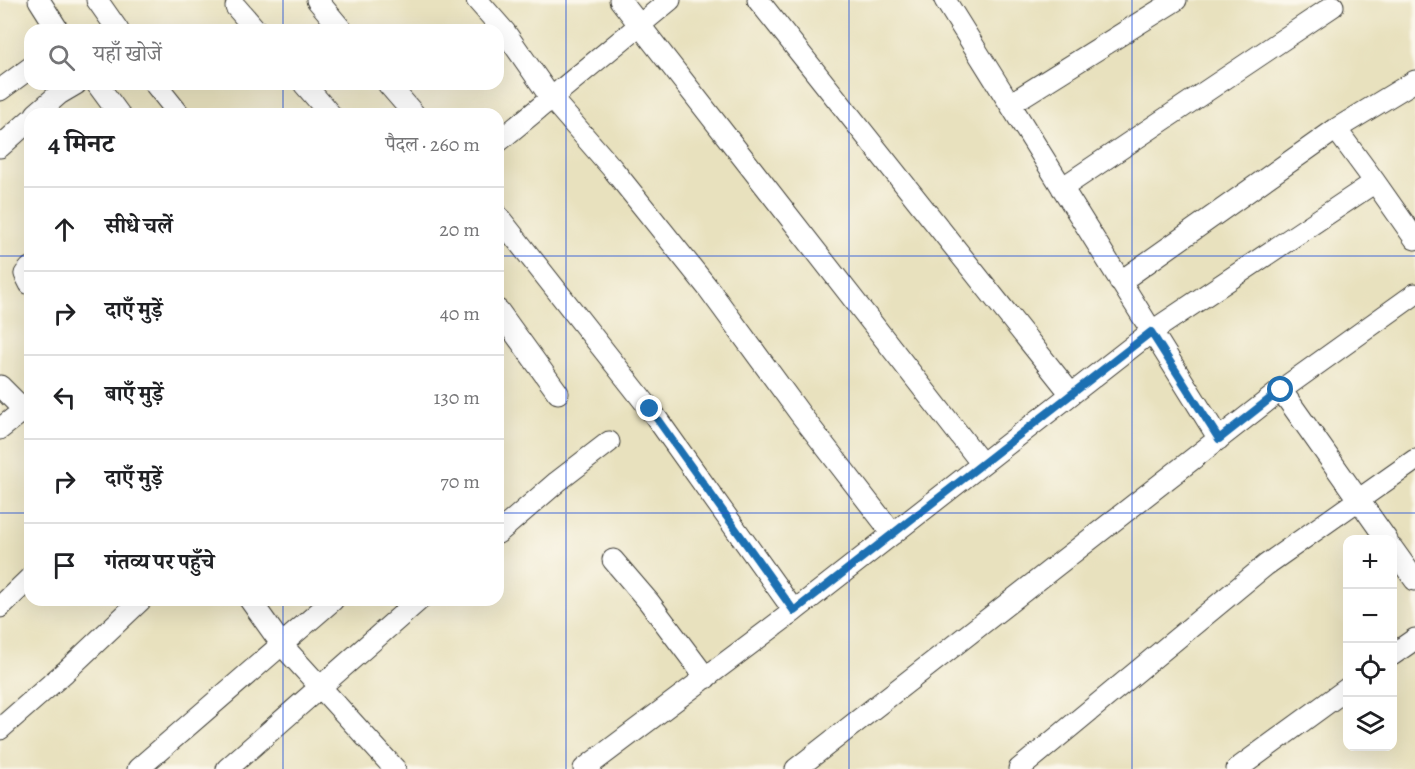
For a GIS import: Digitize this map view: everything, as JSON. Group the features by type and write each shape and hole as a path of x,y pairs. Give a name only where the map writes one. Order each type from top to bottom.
{"street":[{"path":"39,0 54,24"},
{"path":"97,0 114,24"},
{"path":"317,0 337,24"},
{"path":"477,0 498,24"},
{"path":"620,0 982,464"},
{"path":"504,137 670,0"},
{"path":"758,0 1071,394"},
{"path":"1010,104 1176,0"},
{"path":"947,1 1219,439"},
{"path":"1062,188 1334,6"},
{"path":"236,7 251,24"},
{"path":"504,31 551,98 612,168 708,288 801,415 893,534"},
{"path":"0,90 24,72"},
{"path":"1120,282 1336,129 1415,81"},
{"path":"43,108 66,90"},
{"path":"101,90 115,108"},
{"path":"160,90 174,108"},
{"path":"309,90 325,108"},
{"path":"393,90 409,108"},
{"path":"0,147 24,125"},
{"path":"1336,129 1415,239"},
{"path":"584,769 794,611 1151,332 1375,182"},
{"path":"504,224 650,409 794,611"},
{"path":"796,769 1281,390 1415,294"},
{"path":"504,318 558,393"},
{"path":"0,386 24,410"},
{"path":"1281,390 1384,535"},
{"path":"0,429 24,415"},
{"path":"504,528 557,482 609,442"},
{"path":"1019,769 1266,565 1415,460"},
{"path":"1397,555 1415,580"},
{"path":"613,560 649,602 706,678"},
{"path":"0,607 24,584"},
{"path":"0,729 135,606"},
{"path":"254,606 282,645 387,766"},
{"path":"138,769 326,606"},
{"path":"227,769 412,606"},
{"path":"1397,652 1415,639"},
{"path":"1237,769 1343,691"}],"route":[{"path":"650,409 794,611 1151,332 1219,439 1281,390"}]}
